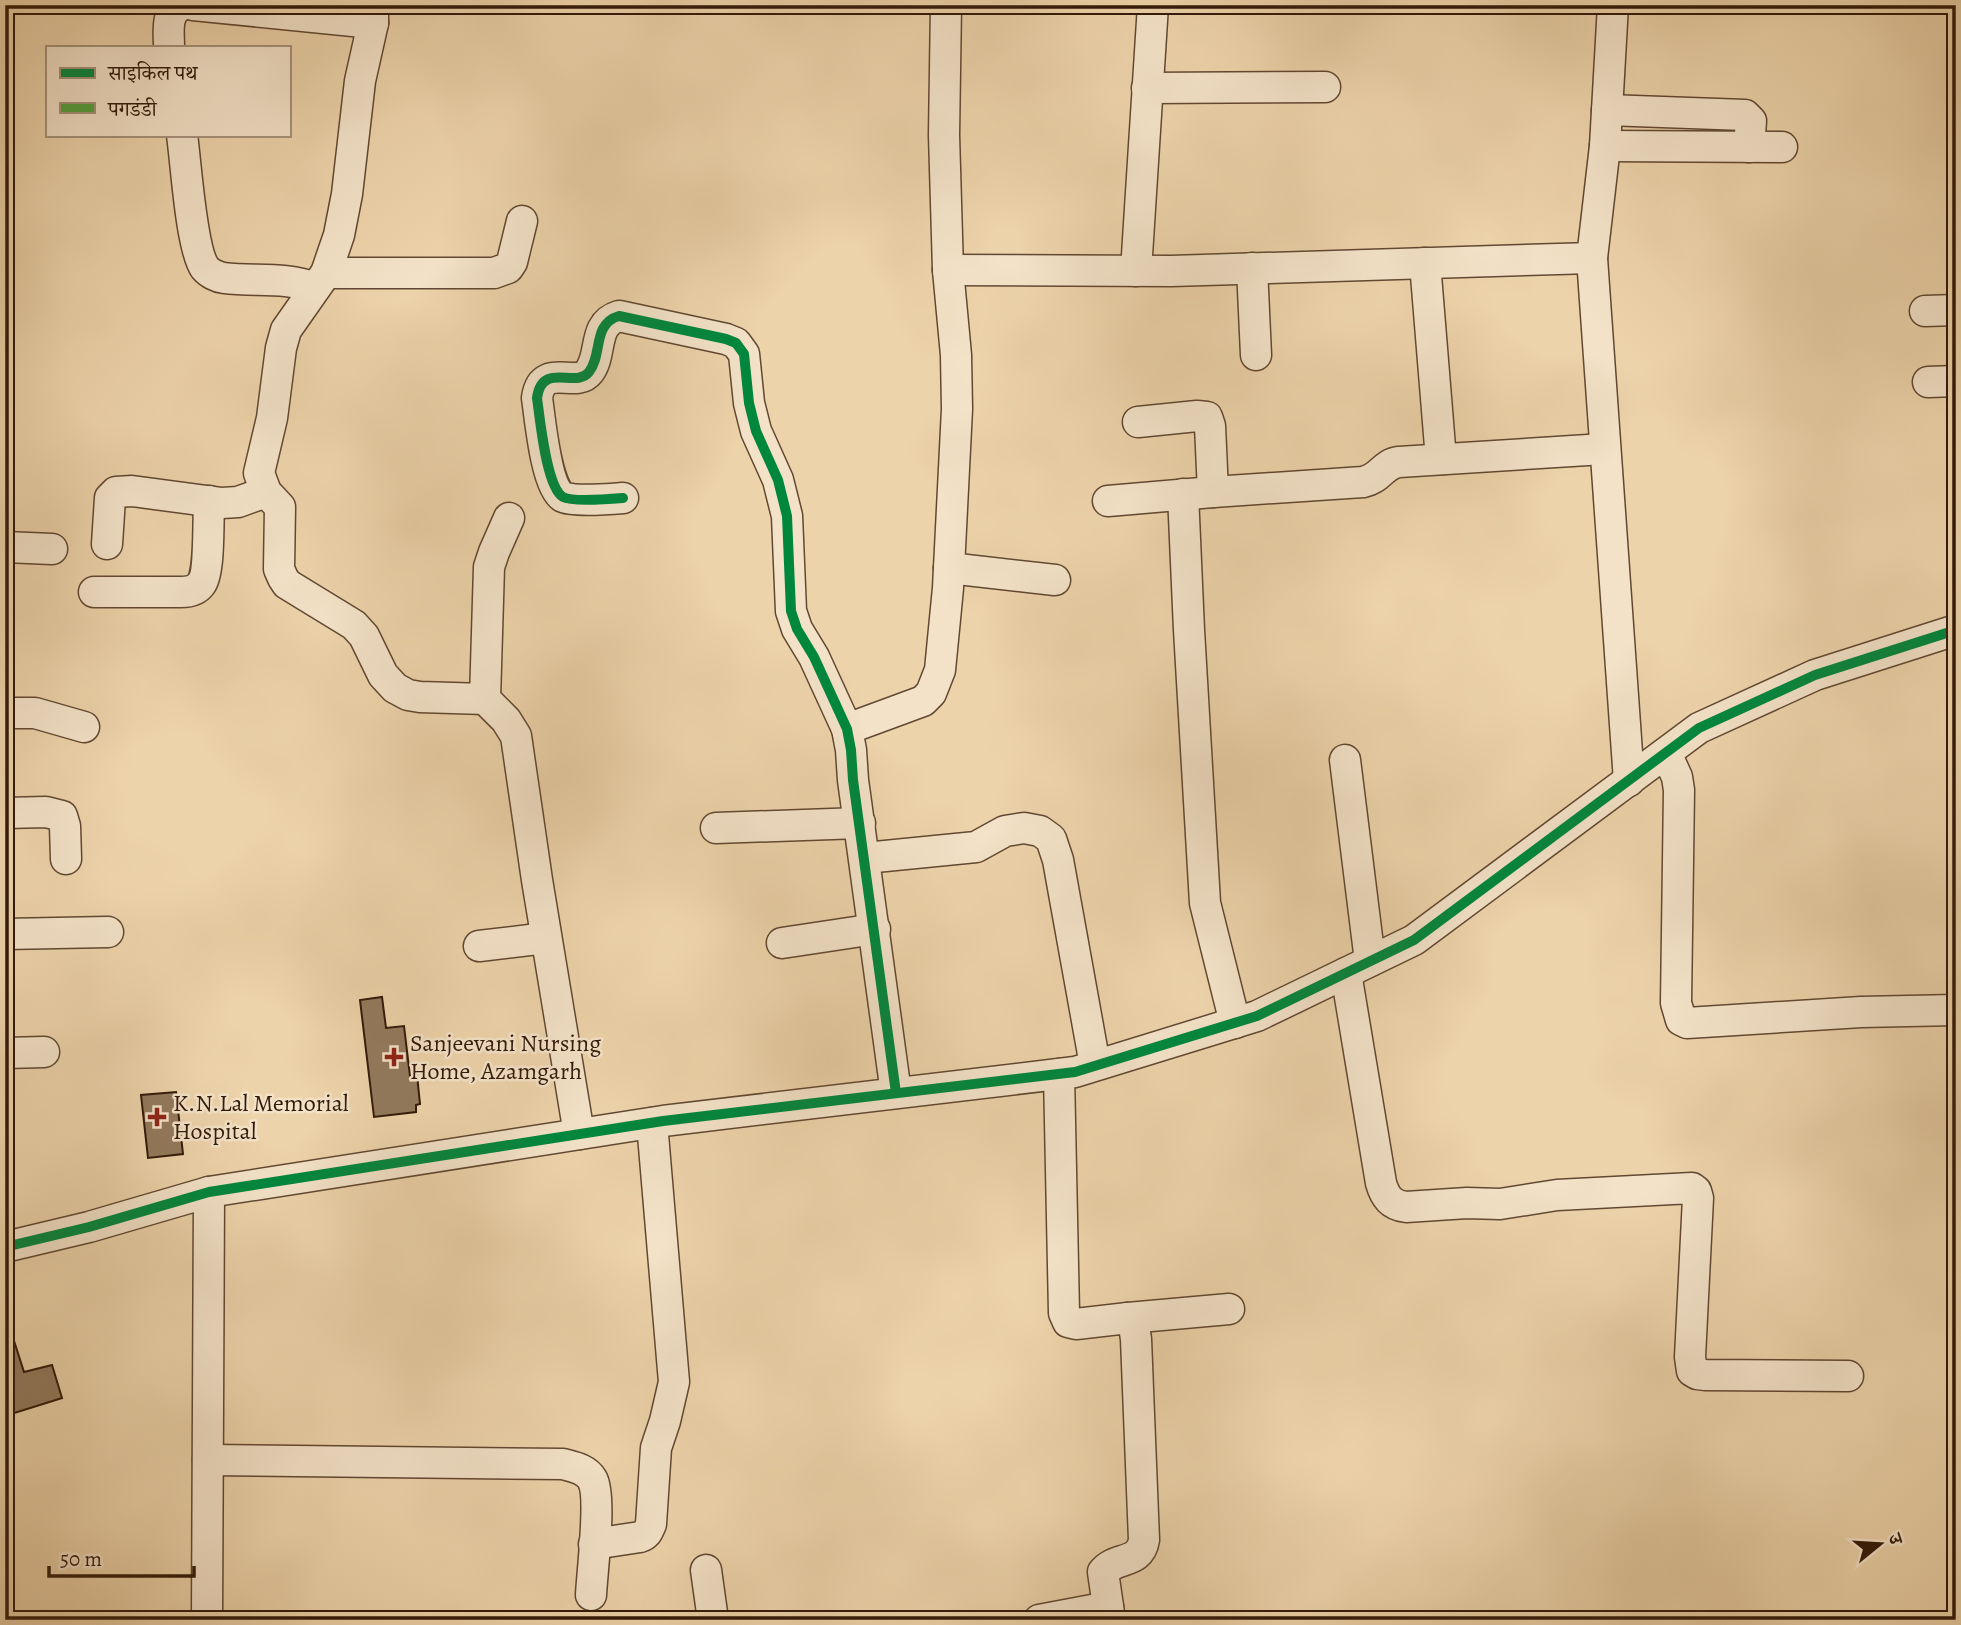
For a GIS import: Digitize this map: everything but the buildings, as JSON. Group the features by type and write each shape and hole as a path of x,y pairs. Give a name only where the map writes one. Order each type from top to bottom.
{"street":[{"path":"169,46 169,21 177,7 182,5"},
{"path":"193,5 373,14 360,81 347,194 339,235 321,280 286,330 281,348 272,418 259,473 281,514 279,563 283,578 288,584 354,625 364,636 383,675 395,688 408,695 420,697 485,699 506,720 516,736 579,1134"},
{"path":"847,729 923,701 932,693 940,670 949,568 957,409 956,355 948,270 944,135 946,5"},
{"path":"1136,271 1153,5"},
{"path":"1614,5 1605,146 1592,258 1629,780"},
{"path":"1147,88 1325,88"},
{"path":"1607,110 1745,114 1751,121 1749,147"},
{"path":"182,136 199,256 206,269 222,278 297,281 494,273 508,268 512,262 522,221"},
{"path":"1605,146 1782,147"},
{"path":"948,270 1136,271 1592,258"},
{"path":"1425,263 1441,459"},
{"path":"1252,268 1256,355"},
{"path":"1925,310 1956,310"},
{"path":"623,498 572,499 562,497 557,491 548,468 537,398 538,387 544,381 554,378 583,377 588,374 604,326 610,318 619,316 726,338 736,343 744,354 749,403 756,431 778,480 787,516 791,611 797,629 814,657 847,729 896,1093"},
{"path":"1138,422 1207,417 1210,426 1213,492"},
{"path":"1108,501 1363,482 1376,478 1387,465 1393,463 1604,449"},
{"path":"107,544 110,498 116,492 132,491 229,503 267,492"},
{"path":"1183,495 1205,902 1235,1023"},
{"path":"94,592 181,593 200,587 204,582 206,570 209,502"},
{"path":"485,699 489,567 509,518"},
{"path":"5,547 52,549"},
{"path":"949,568 1055,580"},
{"path":"5,1247 89,1227 209,1192 652,1123 1075,1072 1258,1016 1414,940 1699,728 1815,675 1956,630"},
{"path":"5,713 35,713 84,727"},
{"path":"1666,753 1677,777 1679,790 1676,1003 1681,1020 1687,1023 1861,1012 1956,1010"},
{"path":"1345,760 1358,967 1384,1193 1396,1206 1507,1203 1558,1195 1692,1188 1698,1198 1690,1357 1692,1371 1705,1375 1848,1376"},
{"path":"5,813 46,812 62,816 66,859"},
{"path":"716,828 860,823"},
{"path":"865,858 963,850 976,847 1005,831 1024,828 1040,831 1051,839 1058,860 1095,1065"},
{"path":"782,943 875,929"},
{"path":"5,934 108,932"},
{"path":"479,946 546,938"},
{"path":"5,1053 44,1052"},
{"path":"1059,1074 1064,1313 1068,1322 1076,1324 1229,1309"},
{"path":"594,1544 640,1538 648,1532 656,1448 671,1402 674,1382 652,1123"},
{"path":"207,1620 209,1192"},
{"path":"1040,1620 1109,1613 1103,1572 1110,1564 1134,1557 1139,1553 1144,1540 1136,1339 1134,1326 1128,1318"},
{"path":"208,1460 563,1464 576,1467 592,1478 597,1497 591,1595"},
{"path":"706,1570 713,1620"}],"marked path":[{"path":"1511,1615 1511,1620"}],"cycle path":[{"path":"623,498 568,499 557,491 548,467 542,435 537,398 540,387 552,378 576,378 589,372 596,357 601,332 611,320 619,316 736,343 744,354 749,403 756,431 778,480 787,516 791,611 797,629 814,657 847,729 896,1093"},
{"path":"5,1247 89,1227 209,1192 663,1121 1075,1072 1257,1016 1414,940 1699,728 1815,675 1956,630"}],"place":[{"name":"Sanjeevani Nursing Home, Azamgarh","path":"394,1057"},
{"name":"K.N.Lal Memorial Hospital","path":"157,1117"}]}
